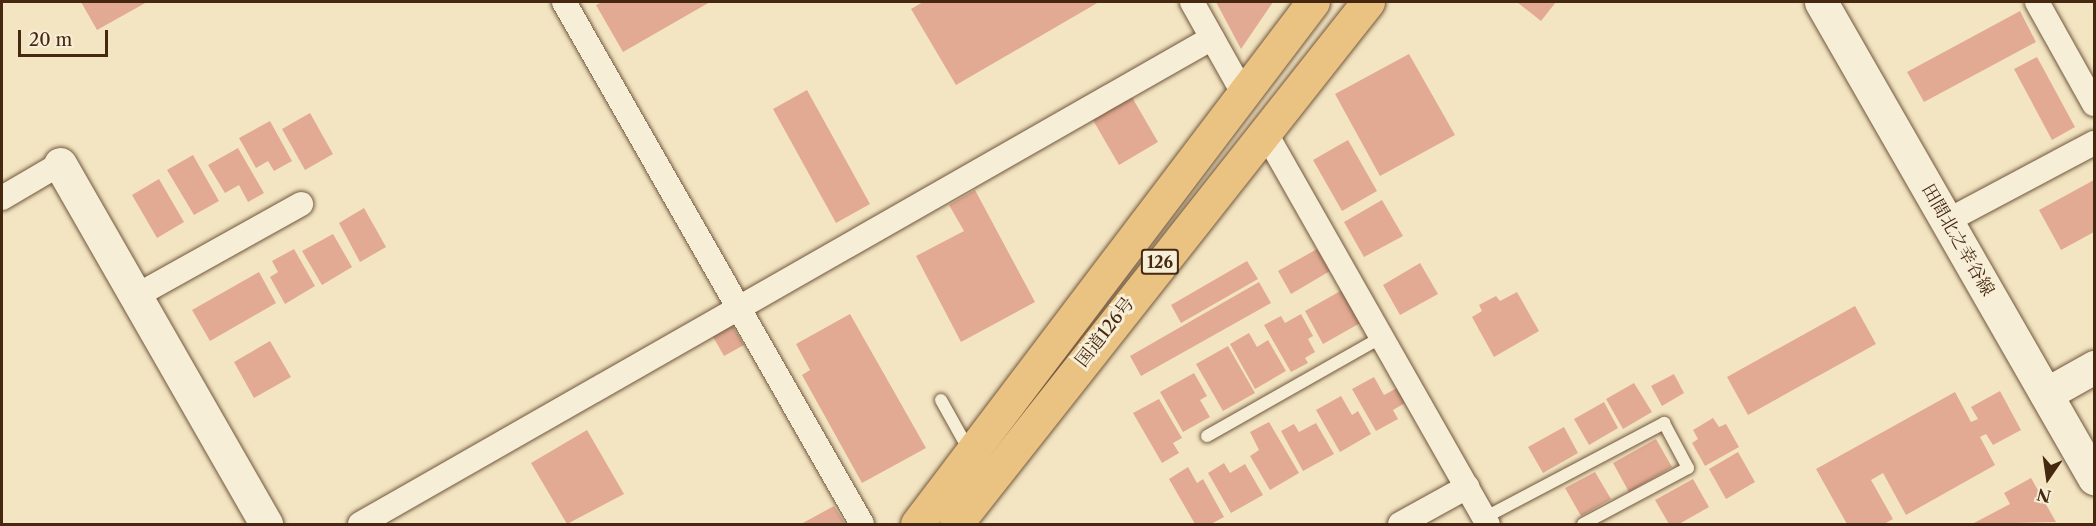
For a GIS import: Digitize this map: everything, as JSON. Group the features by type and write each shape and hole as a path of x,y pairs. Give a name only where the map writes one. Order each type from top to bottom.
{"highway":[{"name":"国道126号","path":"917,525 1313,2"},
{"name":"国道126号","path":"956,525 1368,2"}],"street":[{"path":"564,2 862,525"},
{"path":"1192,2 1244,93"},
{"name":"田間北之幸谷線","path":"1821,2 2094,478"},
{"path":"2037,2 2094,104"},
{"path":"360,525 1212,38"},
{"path":"1265,132 1486,521"},
{"path":"1947,221 2094,143"},
{"path":"2,198 60,164 266,525"},
{"path":"136,296 301,204"},
{"path":"2046,394 2094,367"},
{"path":"1400,525 1467,487"}],"lane":[{"path":"1207,436 1382,337"},
{"path":"941,400 972,453"},
{"path":"1486,521 1664,423 1688,468 1583,525"}],"building":[{"path":"81,2 147,2 97,30"},
{"path":"602,2 710,2 623,52 596,5"},
{"path":"923,2 1099,2 956,85 911,9"},
{"path":"1216,2 1273,2 1241,49"},
{"path":"1517,2 1556,2 1541,21"},
{"path":"2020,11 2036,42 1924,102 1907,72"},
{"path":"1409,54 1455,135 1380,176 1335,94"},
{"path":"2037,57 2075,127 2052,140 2014,69"},
{"path":"807,90 870,204 836,223 773,109"},
{"path":"1129,92 1158,142 1119,165 1090,115"},
{"path":"310,113 333,154 305,170 282,129"},
{"path":"270,121 292,161 274,171 268,161 256,168 239,138"},
{"path":"1348,140 1377,191 1342,211 1313,160"},
{"path":"238,148 264,193 248,202 239,185 225,193 208,165"},
{"path":"193,155 219,201 194,215 167,170"},
{"path":"159,179 184,222 157,238 132,195"},
{"path":"2094,180 2094,232 2061,250 2039,210"},
{"path":"975,190 1035,302 961,342 916,256 964,231 949,205"},
{"path":"1382,200 1403,236 1364,257 1344,222"},
{"path":"364,208 386,247 360,262 339,223"},
{"path":"333,234 352,267 322,285 302,251"},
{"path":"294,249 315,286 285,304 270,277 278,272 272,261"},
{"path":"1317,249 1330,271 1291,294 1278,271"},
{"path":"1247,261 1258,279 1181,323 1171,305"},
{"path":"1420,263 1438,294 1400,315 1383,285"},
{"path":"259,272 276,303 210,341 192,310"},
{"path":"1259,282 1271,303 1141,376 1130,356"},
{"path":"1344,289 1362,322 1323,344 1305,311"},
{"path":"1517,292 1539,331 1494,357 1472,317 1482,311 1479,305 1496,296 1500,301"},
{"path":"1855,306 1876,344 1748,415 1727,377"},
{"path":"850,314 926,448 862,483 802,375 810,370 796,344"},
{"path":"1301,314 1313,336 1308,339 1315,352 1305,358 1308,363 1291,372 1264,325 1281,316 1285,323"},
{"path":"731,324 744,345 724,356 712,335"},
{"path":"1249,333 1257,347 1268,340 1286,371 1255,389 1230,344"},
{"path":"270,341 291,377 254,398 234,362"},
{"path":"1228,346 1255,393 1223,411 1196,364"},
{"path":"1194,373 1207,396 1200,400 1210,417 1183,432 1160,392"},
{"path":"1674,374 1684,393 1662,406 1651,386"},
{"path":"1374,377 1384,395 1397,388 1405,403 1393,410 1398,419 1376,431 1352,389"},
{"path":"1634,383 1652,412 1623,429 1606,399"},
{"path":"2000,391 2021,430 1993,445 1986,434 1980,437 1995,465 1906,515 1883,473 1871,480 1893,519 1884,524 1847,524 1816,469 1955,392 1971,422 1978,419 1971,407"},
{"path":"1341,396 1352,415 1358,411 1371,434 1340,452 1316,410"},
{"path":"1159,399 1182,438 1173,443 1179,453 1162,463 1133,413"},
{"path":"1604,402 1618,428 1589,445 1574,419"},
{"path":"1713,418 1719,427 1726,424 1739,447 1705,466 1692,443 1698,439 1693,430"},
{"path":"1269,422 1299,473 1270,490 1250,456 1259,450 1250,432"},
{"path":"1316,423 1334,454 1303,471 1281,431 1294,424 1299,432"},
{"path":"1564,427 1578,453 1543,473 1528,447"},
{"path":"587,430 624,494 567,524 531,463"},
{"path":"1656,439 1672,467 1629,492 1613,463"},
{"path":"1738,452 1755,482 1726,499 1709,469"},
{"path":"1224,463 1230,473 1245,464 1263,495 1231,513 1208,473"},
{"path":"1188,467 1197,483 1203,479 1224,517 1211,524 1195,524 1169,479"},
{"path":"1595,472 1611,499 1581,516 1565,488"},
{"path":"2031,478 2056,522 1972,524 2010,504 2004,493"},
{"path":"1693,479 1709,507 1679,524 1669,524 1655,500"},
{"path":"834,506 845,524 801,524"}]}
